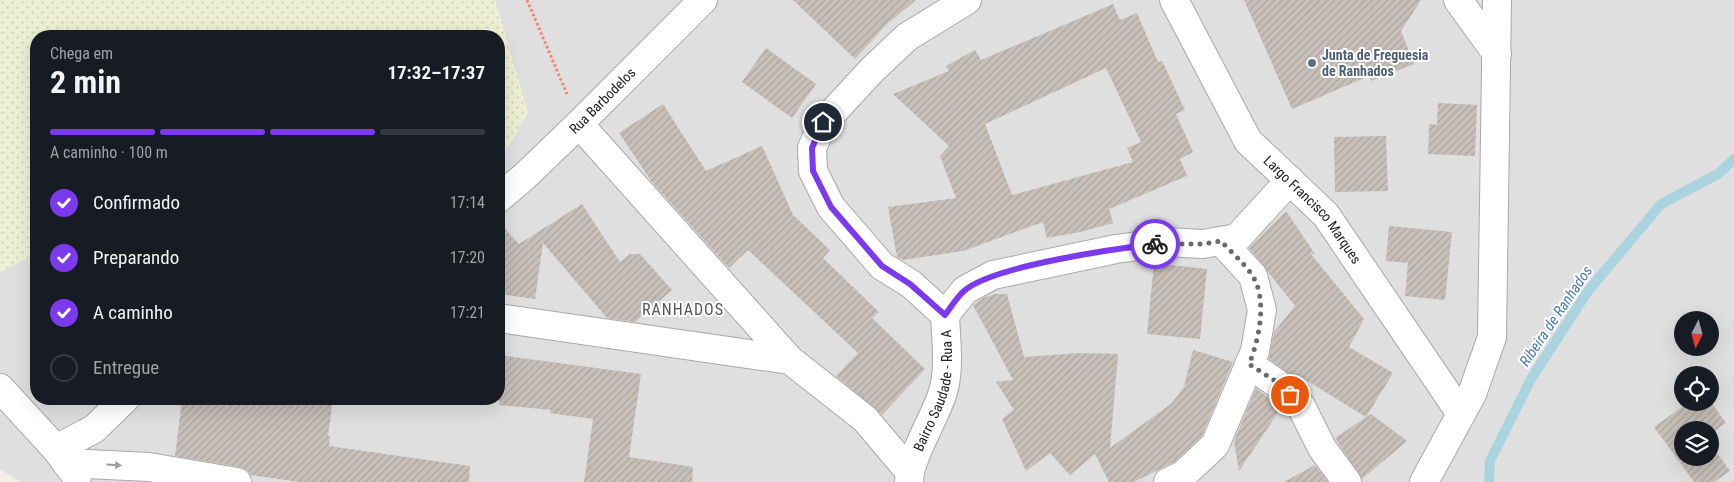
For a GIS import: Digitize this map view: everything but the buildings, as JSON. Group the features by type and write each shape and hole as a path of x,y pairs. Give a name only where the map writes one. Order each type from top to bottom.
{"street":[{"name":"Rua Barbodelos","path":"505,193 579,124 703,0"},
{"name":"Bairro Saudade - Rua A","path":"909,476 944,390 947,356 945,315 910,284 882,266 831,207 813,171 812,148 823,122 872,70 907,37 967,0"},
{"name":"Largo Francisco Marques","path":"1174,0 1248,141 1326,214 1461,414"},
{"path":"1458,0 1496,54"},
{"path":"1424,482 1472,394 1492,337 1496,0"},
{"path":"579,124 790,360 865,419 909,476"},
{"path":"945,315 964,290 994,275 1116,249 1167,242 1203,244 1237,238 1290,180"},
{"path":"1168,482 1182,475 1215,445 1255,350 1262,310 1253,276 1221,241"},
{"path":"505,319 790,360"},
{"path":"1249,364 1280,384 1301,406 1322,448 1347,482"},
{"path":"0,388 67,465 149,467 237,482"},
{"path":"67,465 94,429 119,405"}],"path":[{"path":"527,0 546,40 579,124"}],"shaded area":[{"path":"495,0 1734,0 1734,482 20,482 0,469 0,272 30,257 30,405 505,405 505,152 528,113"}],"green space":[{"path":"0,0 495,0 504,30 30,30 30,257 0,272"},
{"path":"505,34 528,113 505,152"}],"waterway":[{"name":"Ribeira de Ranhados","path":"1489,482 1490,461 1531,379 1588,291 1661,204 1718,174 1734,159"}],"way so far":[{"path":"1155,244 1167,242 1203,244 1221,241 1253,276 1262,310 1255,350 1249,364 1280,384 1290,395"}],"place":[{"name":"Junta de Freguesia de Ranhados","path":"1312,63"}],"district":[{"name":"RANHADOS","path":"683,309"}],"route":[{"path":"823,122 812,148 813,171 831,207 882,266 910,284 945,315 964,290 994,275 1116,249 1155,244"}]}
